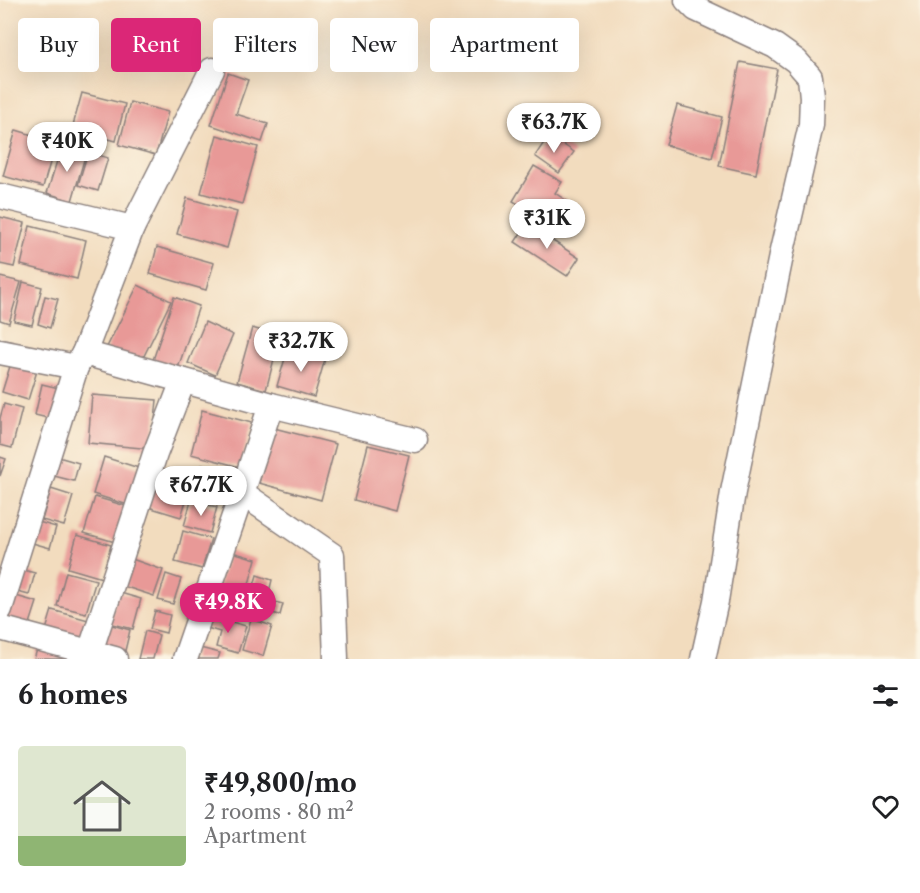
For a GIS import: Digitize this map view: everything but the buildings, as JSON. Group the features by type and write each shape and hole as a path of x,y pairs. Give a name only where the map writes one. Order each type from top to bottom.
{"street":[{"path":"687,0 696,9 775,46 796,61 810,77 812,97 811,124 782,251 733,492 716,602 703,659"},
{"path":"0,609 80,360 132,228 212,70"},
{"path":"0,196 132,228"},
{"path":"0,352 80,360 183,381 415,440"},
{"path":"90,652 155,454 183,381"},
{"path":"184,659 271,405"},
{"path":"242,494 332,555 336,659"},
{"path":"0,628 114,659"}]}
